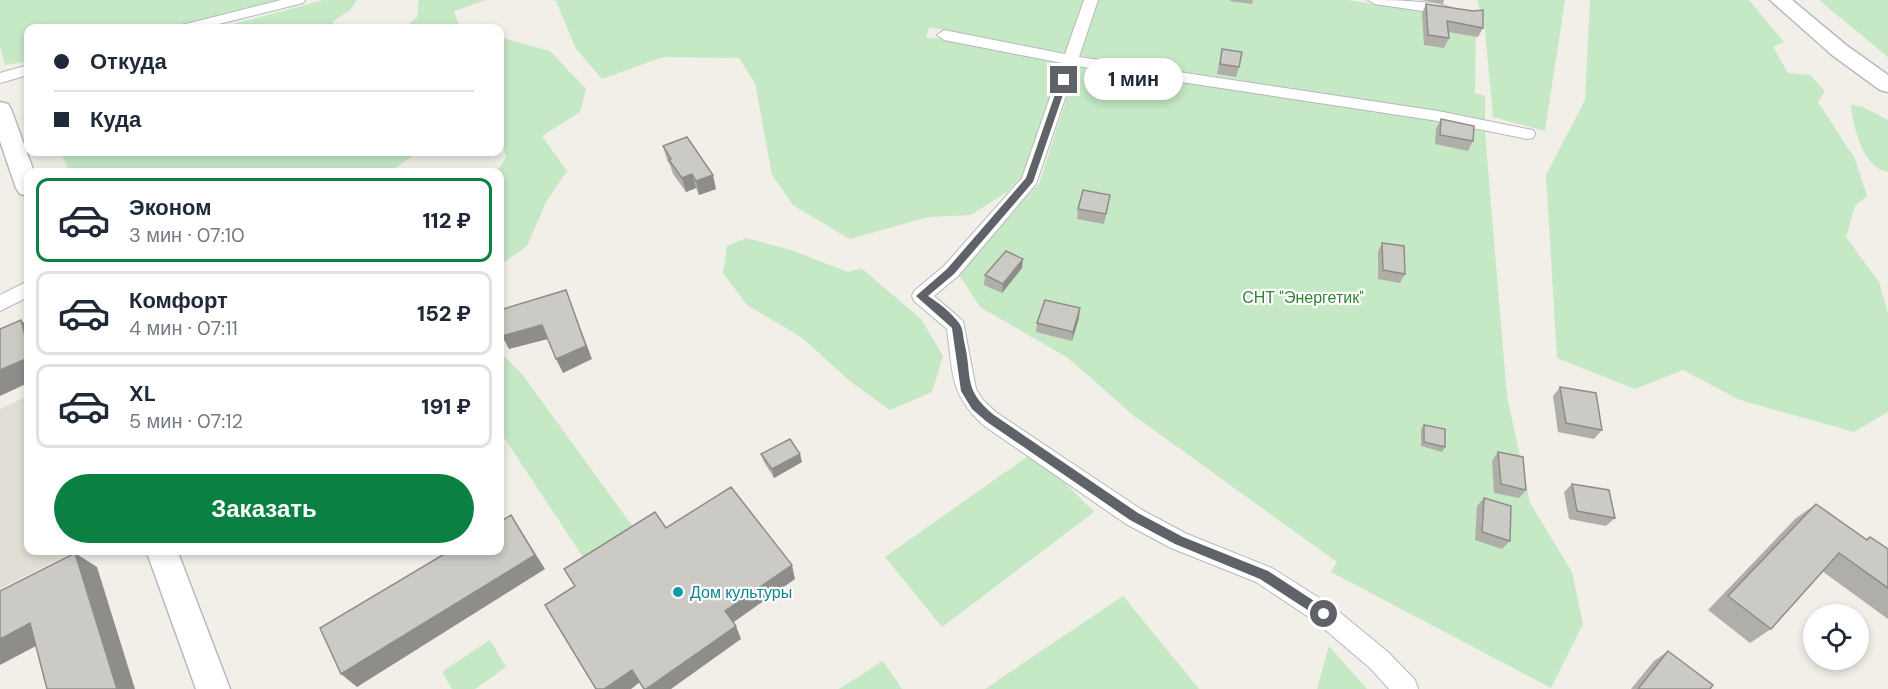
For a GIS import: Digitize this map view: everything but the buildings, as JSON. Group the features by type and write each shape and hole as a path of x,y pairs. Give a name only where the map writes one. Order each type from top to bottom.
{"street":[{"path":"203,24 298,0"},
{"path":"1091,0 1030,180 951,272 921,296 956,326 962,351 966,391 976,406 990,418 1134,517 1179,541 1264,575 1324,614 1379,660 1406,689"},
{"path":"1375,0 1469,14"},
{"path":"1780,0 1839,50 1888,85"},
{"path":"944,36 1071,60 1416,112 1527,134"},
{"path":"0,78 24,71"},
{"path":"0,109 24,177"},
{"path":"0,304 24,290"},
{"path":"163,555 213,689"}],"shaded area":[{"path":"24,398 24,555 67,555 0,589 0,409"}],"green space":[{"path":"0,0 282,0 184,24 24,24 24,62 5,65 0,46"},
{"path":"324,0 357,0 350,10 332,22 334,24 233,24"},
{"path":"419,0 486,0 454,11 459,24 409,24 417,17"},
{"path":"550,0 1086,0 1065,53 929,27 926,38 945,38 1063,63 1023,175 1008,191 971,215 928,217 850,239 793,205 772,175 755,83 739,58 663,57 602,79 576,49 556,1"},
{"path":"1098,0 1348,0 1476,20 1475,93 1485,96 1485,123 1438,112 1080,56"},
{"path":"1477,0 1565,0 1545,131 1493,117 1484,20"},
{"path":"1590,0 1749,0 1784,42 1773,47 1788,73 1810,75 1825,91 1818,102 1855,159 1867,196 1855,206 1846,237 1879,282 1888,313 1888,412 1854,432 1740,400 1683,370 1635,389 1557,358 1546,175 1585,100"},
{"path":"1819,0 1888,0 1888,57"},
{"path":"504,39 550,51 586,89 580,112 542,136 567,171 546,202 527,246 504,262 504,168 499,168 506,157 504,150"},
{"name":"СНТ \"Энергетик\"","path":"1077,66 1403,114 1485,132 1507,396 1530,503 1572,572 1583,624 1551,688 1331,572 1337,562 1133,415 1068,358 980,307 958,273 1039,184"},
{"path":"1851,105 1863,107 1888,120 1888,172 1872,163 1861,146 1854,125"},
{"path":"63,156 412,156 396,168 67,168"},
{"path":"746,238 791,250 848,272 861,268 921,319 943,356 932,392 890,410 850,381 801,337 747,305 723,273 727,246"},
{"path":"504,356 522,374 636,531 585,560 504,438"},
{"path":"1034,452 1094,512 942,627 885,557"},
{"path":"1123,596 1199,689 985,689"},
{"path":"490,640 506,667 475,689 452,689 442,672"},
{"path":"1329,646 1367,689 1317,689"},
{"path":"883,661 902,689 839,689"}],"place":[{"name":"Дом культуры","path":"678,592"}],"route":[{"path":"1064,80 1030,180 951,272 921,296 956,326 962,351 966,391 976,406 990,418 1134,517 1179,541 1264,575 1324,614"}]}
